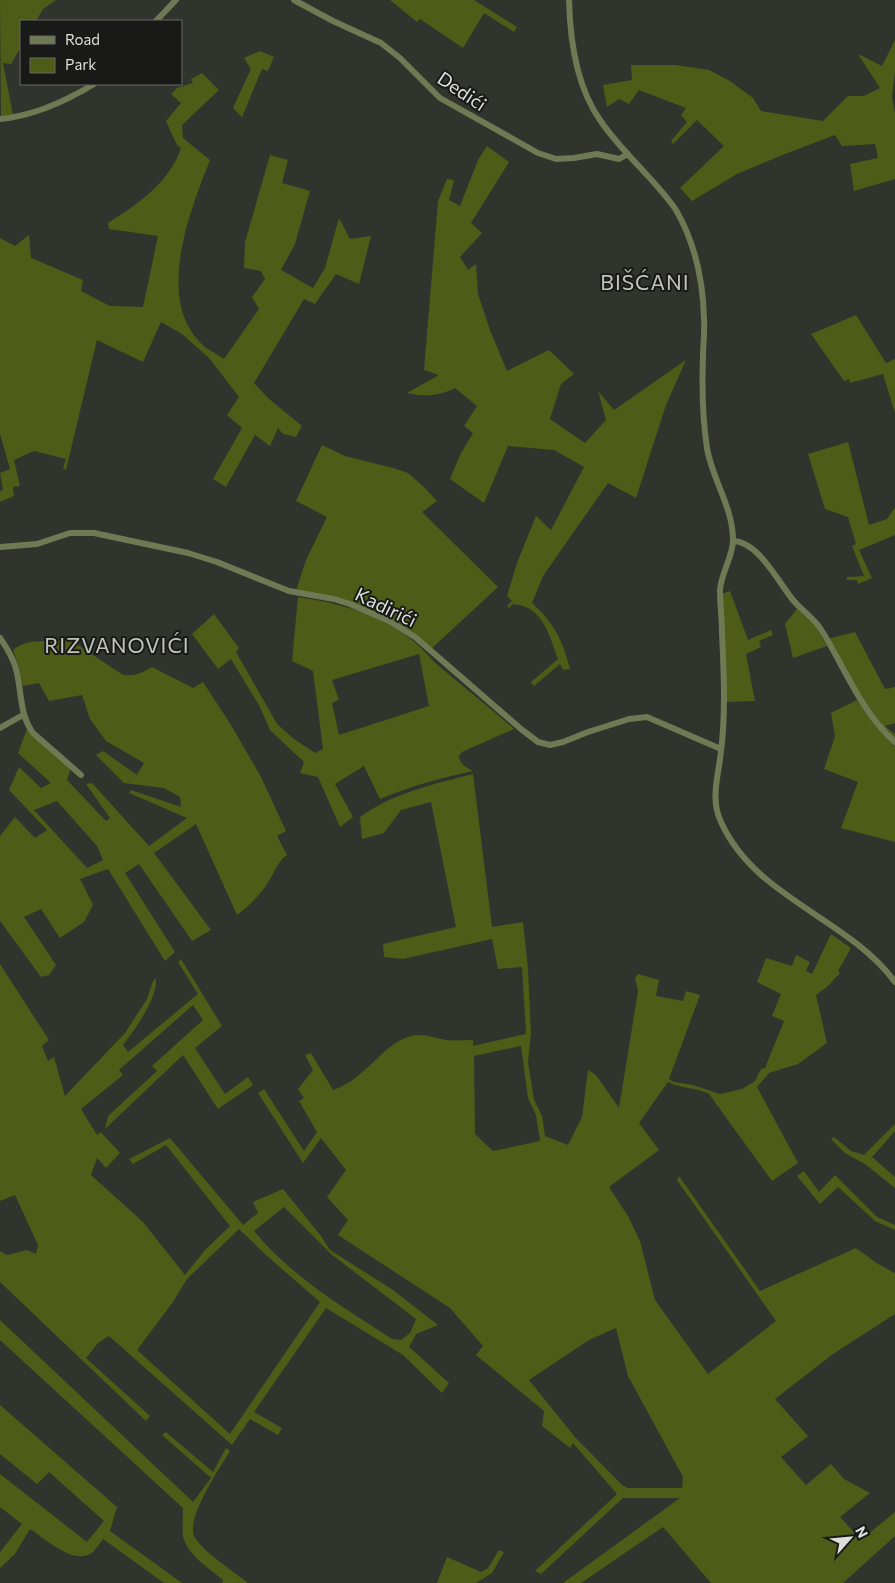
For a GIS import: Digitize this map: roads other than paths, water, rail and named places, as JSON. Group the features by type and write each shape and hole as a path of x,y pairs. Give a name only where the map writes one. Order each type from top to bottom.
{"street":[{"path":"157,20 176,0"},
{"name":"Dedići","path":"294,0 333,21 381,43 400,58 440,98 538,153 565,160 597,154 619,159 628,154"},
{"path":"569,0 578,71 587,96 600,120 676,210 694,249 704,303 703,371 706,445 728,512 733,541 720,588 724,706 721,748 714,792 715,804 721,823 730,839 763,877 865,951 895,982"},
{"path":"0,119 18,117 66,100 92,85"},
{"name":"Kadirići","path":"0,547 37,544 60,536 80,532 188,553 217,562 289,591 334,599 389,621 415,637 538,742 557,744 588,732 638,717 655,720 721,748"},
{"path":"733,541 747,545 762,559 792,600 819,626 858,696 886,734 895,742"},
{"path":"0,638 11,655 16,670 24,715 33,733 81,775"},
{"path":"0,728 24,715"}],"district":[{"name":"BIŠĆANI","path":"645,283"},
{"name":"RIZVANOVIĆI","path":"117,646"}]}
